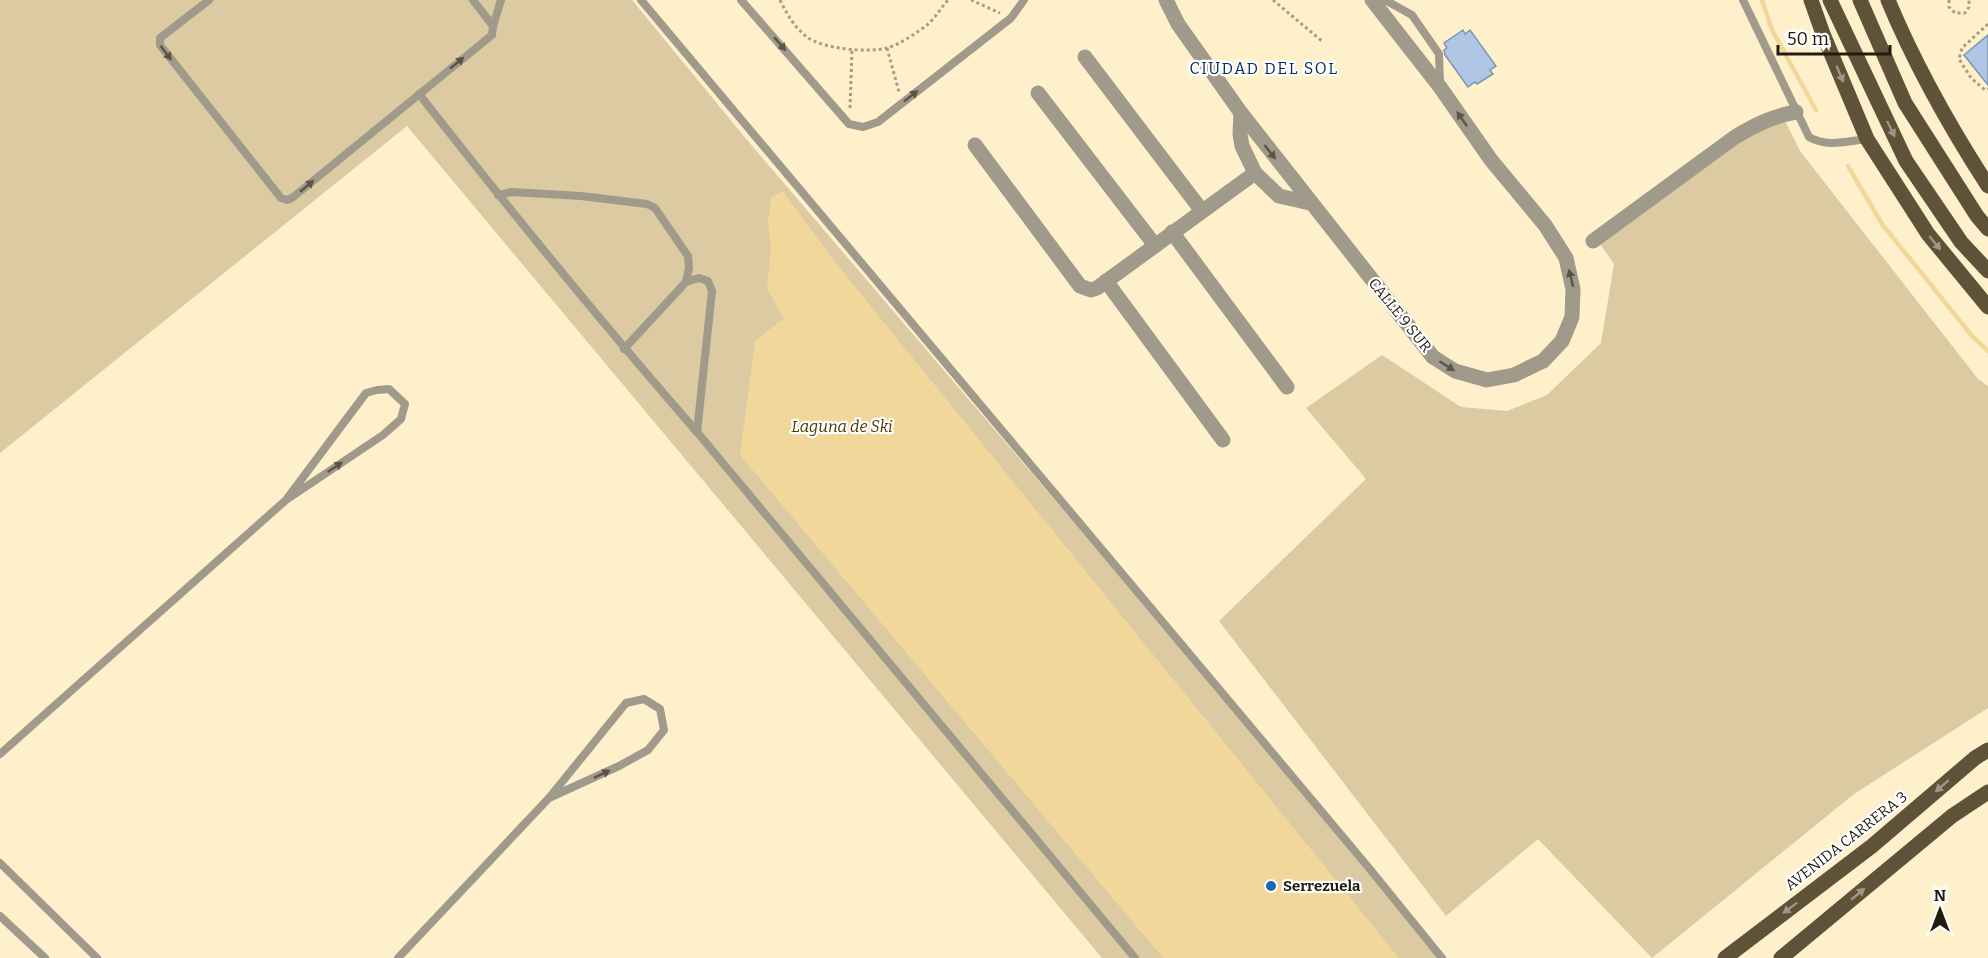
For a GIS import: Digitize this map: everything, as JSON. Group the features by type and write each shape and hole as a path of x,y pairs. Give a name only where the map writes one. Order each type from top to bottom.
{"main road":[{"path":"1811,0 1867,139 1929,234 1988,307"},
{"path":"1830,0 1906,161 1961,242 1988,271"},
{"path":"1860,0 1905,103 1977,216 1988,229"},
{"path":"1888,0 1901,31 1961,145 1988,186"},
{"name":"AVENIDA CARRERA 3","path":"1725,958 1872,846 1988,750"},
{"path":"1781,958 1952,816 1988,792"}],"street":[{"name":"CALLE 9 SUR","path":"1166,0 1178,24 1241,113 1433,357 1455,371 1487,380 1514,375 1544,361 1562,341 1572,317 1573,289 1566,258 1545,225 1491,160 1440,87 1372,0"},
{"path":"1085,57 1202,211"},
{"path":"1038,93 1155,244"},
{"path":"1593,241 1735,137 1759,123 1796,112"},
{"path":"1241,113 1242,146 1255,173 1279,196 1310,203"},
{"path":"975,145 1080,286 1091,290 1255,173"},
{"path":"1172,232 1287,387"},
{"path":"1106,281 1223,440"}],"lane":[{"path":"209,0 160,38 160,45 281,198 287,200 492,35 501,0"},
{"path":"473,0 494,26"},
{"path":"641,0 1442,958"},
{"path":"741,0 849,124 863,127 878,122 1011,18 1024,0"},
{"path":"1385,0 1412,15 1439,54 1440,87"},
{"path":"1743,0 1809,137 1818,143 1829,144 1867,139"},
{"path":"419,94 498,195 624,348 697,432 1135,958"},
{"path":"498,195 512,192 581,196 647,204 655,208 688,256 689,268 686,282"},
{"path":"624,348 686,282 699,278 708,280 712,291 697,432"},
{"path":"0,754 286,500 382,435 401,419 405,404 389,389 366,393 286,500"},
{"path":"398,958 549,798 626,703 644,699 660,709 664,730 648,750 549,798"},
{"path":"0,863 97,958"},
{"path":"0,916 45,958"}],"path":[{"path":"780,0 791,21 809,39 852,50 887,48 905,39 929,23 948,0"},
{"path":"971,0 1011,18"},
{"path":"1273,0 1323,42"},
{"path":"1949,0 1949,7 1955,13 1965,13 1969,7 1969,0"},
{"path":"1988,24 1962,48 1959,59 1971,78 1985,90 1988,89"},
{"path":"887,48 902,103"},
{"path":"849,124 852,50"}],"shaded area":[{"path":"0,0 632,0 742,134 1446,958 1102,958 407,126 0,453"},
{"path":"1782,115 1800,151 1978,379 1988,386 1988,708 1854,794 1652,958 1538,839 1446,916 1219,621 1366,479 1306,408 1382,355 1461,407 1507,411 1547,395 1601,343 1614,264 1596,238"}],"water":[{"name":"Laguna de Ski","path":"783,191 831,257 1399,958 1163,958 740,455 755,341 784,318 767,289 771,249 768,222 771,197"}],"building":[{"path":"1463,30 1465,34 1470,30 1496,66 1490,70 1493,74 1468,87 1445,55 1444,50 1447,48 1444,43"},
{"path":"1988,35 1988,85 1964,55"}],"waterway":[{"path":"1762,0 1772,30 1816,110"},
{"path":"1848,166 1882,224 1972,336 1988,351"}],"place":[{"name":"Serrezuela","path":"1271,886"}],"district":[{"name":"CIUDAD DEL SOL","path":"1264,68"}]}
